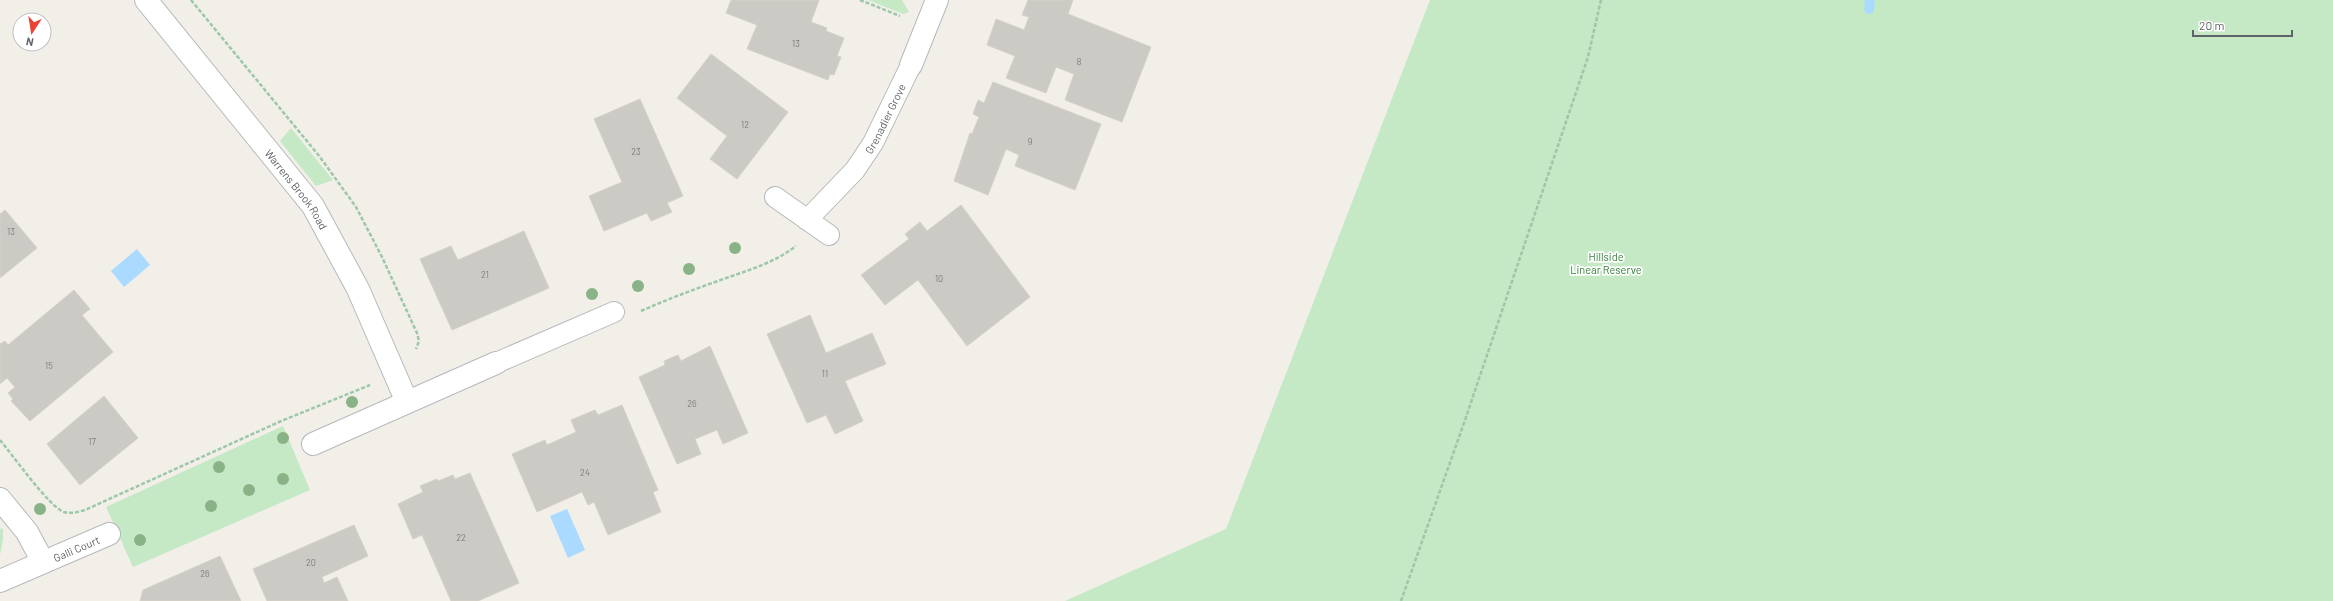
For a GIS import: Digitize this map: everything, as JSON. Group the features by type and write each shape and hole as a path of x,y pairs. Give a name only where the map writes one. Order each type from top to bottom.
{"street":[{"name":"Warrens Brook Road","path":"146,0 313,206 358,289 407,402"},
{"name":"Grenadier Grove","path":"911,65 937,0"},
{"path":"313,444 496,363"},
{"name":"Galli Court","path":"0,499 27,532 43,562"},
{"name":"Galli Court","path":"0,581 108,534"}],"lane":[{"name":"Grenadier Grove","path":"818,228 876,137 911,65"},
{"path":"775,197 818,228"},
{"path":"496,363 614,312"}],"path":[{"path":"860,0 926,26"},
{"path":"1401,601 1464,422 1588,57 1601,0"},
{"path":"614,312 618,321 667,300 767,263 786,254 818,228"},
{"path":"0,440 51,502 62,511 71,513 85,510 358,388 376,383 398,381"}],"green space":[{"path":"868,0 902,0 909,12 903,14"},
{"name":"Hillside Linear Reserve","path":"1430,0 2333,0 2333,601 1065,601 1226,529"},
{"path":"291,128 333,180 316,186 280,141"},
{"path":"283,426 310,490 133,567 106,507"},
{"path":"3,528 3,540 0,555 0,529"}],"water":[{"path":"137,249 150,265 124,287 111,271"},
{"path":"567,509 585,550 568,558 550,516"}],"building":[{"path":"731,0 819,0 811,22 827,28 826,31 844,38 837,56 841,57 834,75 830,74 828,80 747,49 757,25 726,13"},
{"path":"1028,0 1073,0 1068,14 1151,47 1122,122 1065,100 1074,74 1056,67 1046,93 1006,78 1015,56 987,45 996,19 1024,30 1029,17 1022,15"},
{"path":"711,54 788,112 737,179 710,159 727,136 677,98"},
{"path":"993,82 1101,124 1075,190 1015,166 1019,155 1006,149 988,195 954,181 970,133 972,134 979,117 973,114 978,100 984,103"},
{"path":"640,99 683,196 667,203 672,212 651,221 647,213 604,231 589,196 622,182 594,119"},
{"path":"961,205 1030,297 967,346 918,280 885,305 861,275 909,239 905,234 920,222 927,231"},
{"path":"5,210 37,248 0,278 0,214"},
{"path":"524,231 549,288 452,330 420,259 451,246 458,260"},
{"path":"74,290 90,309 82,315 113,352 30,421 11,401 13,399 8,393 15,387 7,378 0,384 0,344 5,341 8,345"},
{"path":"810,315 826,353 872,333 886,364 845,381 863,421 835,434 826,415 807,423 767,334"},
{"path":"710,346 748,433 723,444 717,430 695,439 701,454 677,464 639,377 665,365 664,361 678,355 681,361"},
{"path":"104,396 138,438 80,485 47,444"},
{"path":"622,405 658,490 653,492 661,512 608,535 594,502 588,505 582,492 537,512 512,454 545,440 547,445 576,432 571,420 595,410 598,415"},
{"path":"470,473 519,583 478,601 451,601 422,535 413,539 398,504 423,492 420,486 437,479 438,481 453,475 455,479"},
{"path":"354,525 368,556 322,577 324,583 337,577 348,601 267,601 253,569"},
{"path":"220,556 241,601 140,601 143,590"}],"waterway":[{"path":"1869,9 1870,0"}]}
